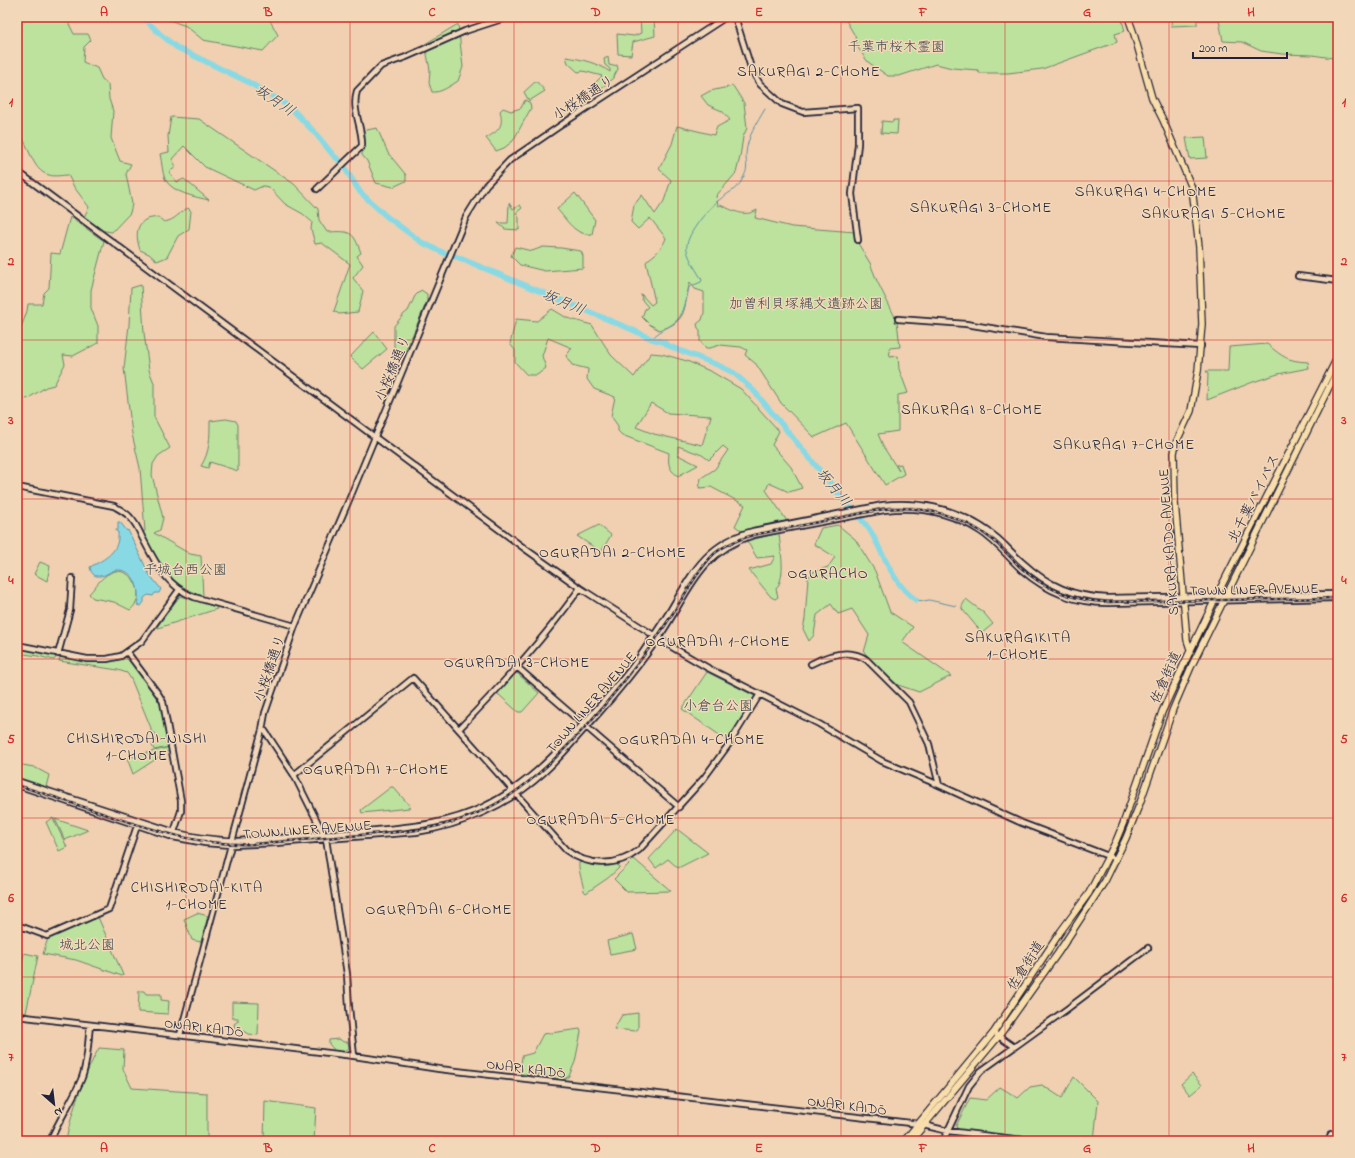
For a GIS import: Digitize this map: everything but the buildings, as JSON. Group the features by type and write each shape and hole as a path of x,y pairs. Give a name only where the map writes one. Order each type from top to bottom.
{"highway":[{"name":"SAKURA-KAIDO AVENUE","path":"1128,17 1152,98 1163,120 1193,192 1199,247 1202,324 1201,346 1193,402 1176,443 1174,453 1175,503 1187,640 1190,650"},
{"name":"北千葉バイパス","path":"1190,650 1338,356"},
{"name":"北千葉バイパス","path":"1196,658 1338,369"},
{"name":"佐倉街道","path":"904,1141 922,1124 997,1034 1076,925 1105,881 1140,803 1173,709 1196,658 1190,650 1162,712 1125,817 1108,855 1089,892 1061,932 997,1034"},
{"name":"佐倉街道","path":"911,1141 922,1124"}],"street":[{"path":"318,189 362,146 357,120 356,96 378,68 465,31 508,17"},
{"name":"小桜橋通り","path":"180,1035 262,730 265,713 295,626 466,217 478,195 499,170 510,160 726,17"},
{"path":"735,17 752,71 760,84 782,104 803,112 858,108 858,144 852,194 858,240"},
{"path":"17,171 524,548 580,588 656,637 708,668 819,724 882,761 1022,823 1116,859"},
{"path":"1298,276 1338,280"},
{"path":"898,319 966,324 1046,337 1201,346"},
{"path":"17,487 108,504 122,510 134,521 160,572 179,590 194,597 295,626"},
{"name":"TOWN LINER AVENUE","path":"17,781 186,840 231,843 416,832 464,821 484,812 543,773 585,726 656,637 695,569 713,550 730,539 740,535 901,504 924,505 960,516 983,528 997,538 1023,564 1043,580 1062,590 1076,595 1108,598 1215,599 1338,594"},
{"path":"58,654 70,610 72,578"},
{"path":"459,729 544,636 580,588"},
{"path":"17,646 87,660 114,658 138,646 147,636 179,590"},
{"name":"TOWN LINER AVENUE","path":"1226,598 1338,598"},
{"path":"127,652 163,702 181,801 181,807 174,832"},
{"path":"811,664 819,659 839,654 860,655 867,660 909,702 929,744 939,785"},
{"path":"517,667 679,807"},
{"path":"294,775 413,678 566,850 578,858 600,863 617,861 635,853 679,807 704,778 730,744 760,694"},
{"path":"262,730 269,736 294,775 325,837 347,974 354,1056"},
{"name":"TOWN LINER AVENUE","path":"17,785 138,823 197,837 231,843"},
{"path":"17,925 47,936 109,909 138,823"},
{"path":"943,1141 969,1086 981,1071 1148,948"},
{"name":"ONARI KAIDŌ","path":"17,1016 354,1056 446,1070 922,1124 948,1131 1032,1141"},
{"path":"50,1141 82,1080 85,1068 90,1025"},
{"path":"997,1034 1014,1047"},
{"path":"1329,1141 1331,1134"}],"green space":[{"path":"17,17 53,17 67,20 74,34 88,34 91,40 84,47 83,62 97,68 102,79 108,84 109,99 113,111 111,138 120,161 131,164 126,174 132,204 130,213 112,232 99,230 84,217 89,207 74,187 68,175 51,176 38,168 17,130"},
{"path":"167,17 218,17 234,20 235,17 268,17 278,35 263,51 203,40 186,26 169,20"},
{"path":"640,17 654,17 655,36 633,42 631,55 618,54 617,34 634,36 641,33"},
{"name":"千葉市桜木霊園","path":"844,17 1121,17 1125,31 1115,34 1117,42 1042,69 1008,73 979,73 978,70 952,68 936,64 899,76 888,76 868,62 858,48 855,36"},
{"path":"1172,17 1338,17 1338,53 1333,58 1261,51 1242,42 1223,41 1219,20 1197,20 1197,25 1171,26"},
{"path":"458,24 463,67 458,81 442,90 432,92 429,83 430,70 425,44"},
{"path":"566,57 589,62 610,72 610,69 605,65 604,59 608,57 609,65 617,65 618,69 613,78 597,92 593,85 602,76 583,71 578,72 568,63"},
{"path":"535,82 537,82 545,91 529,101 524,92"},
{"name":"加曽利貝塚縄文遺跡公園","path":"733,86 744,103 747,128 743,137 736,173 716,196 718,206 720,205 743,213 757,210 755,218 792,227 855,232 856,240 870,263 877,281 897,321 900,347 889,348 890,357 898,356 899,369 908,393 898,395 898,431 878,434 884,448 899,471 896,465 901,464 904,474 885,485 846,423 814,437 781,403 756,364 745,355 747,350 741,347 720,345 706,348 700,341 700,330 697,324 702,320 704,313 704,292 695,289 690,282 684,312 676,322 669,327 659,330 649,324 642,317 645,309 648,307 642,300 641,294 651,305 655,302 646,262 656,253 666,238 650,218 638,229 631,222 634,205 642,195 655,214 664,201 671,180 659,169 672,144 677,126 714,135 717,127 730,120 722,111 708,105 701,96 710,91"},
{"path":"525,100 530,103 531,108 513,141 504,148 496,151 486,138 499,128 501,124 500,111 503,108 511,111 521,108"},
{"path":"171,117 199,119 294,184 318,209 319,220 327,232 346,232 353,236 361,253 357,256 363,265 353,278 363,291 358,312 339,314 334,311 350,264 322,243 315,244 311,229 312,222 303,214 285,204 269,187 263,186 254,190 205,167 184,146 172,159 176,167 169,172 177,182 184,179 209,200 185,194 168,184 164,176 160,154 169,152 168,136"},
{"path":"893,120 898,120 897,134 881,133 882,121 893,122"},
{"path":"377,128 388,153 406,175 406,181 393,187 376,183 367,161 362,155 362,131"},
{"path":"1205,137 1207,158 1190,159 1186,138"},
{"path":"575,193 595,220 592,234 586,234 576,230 557,209"},
{"path":"509,203 513,209 520,205 522,208 516,213 519,218 519,230 505,229 498,223 508,223"},
{"path":"188,208 191,211 189,229 178,236 167,257 157,261 149,254 140,250 137,234 139,226 146,219 158,217 164,222 168,221"},
{"path":"70,217 104,241 91,290 91,308 98,326 98,343 73,356 63,355 65,364 54,385 46,387 27,399 17,397 17,324 22,325 28,304 42,304 44,293 49,288 51,253 60,254"},
{"path":"515,247 532,251 543,247 581,251 583,256 583,268 545,271 520,265 511,256"},
{"path":"141,285 144,333 149,370 154,383 154,417 170,448 158,456 153,464 152,475 163,518 160,530 154,533 190,554 201,556 203,596 180,586 165,572 143,532 145,531 140,468 132,434 124,368 129,325 131,288"},
{"path":"421,290 427,294 427,301 404,355 397,355 394,350 394,326 408,311 415,296"},
{"path":"552,309 567,318 592,325 611,355 634,377 651,353 662,354 687,361 712,372 741,389 779,431 772,445 791,467 802,488 789,492 769,483 766,490 787,521 742,531 735,526 745,505 711,487 699,488 701,478 715,469 728,450 723,446 709,460 702,455 678,446 678,455 698,465 678,476 669,466 669,453 622,435 618,431 618,426 611,416 615,397 594,389 587,379 588,369 572,365 566,356 572,348 548,338 542,356 546,368 537,375 527,375 515,362 515,350 510,344 516,319 537,321","holes":["651,403 668,413 711,416 702,445 654,434 636,427"]},
{"path":"374,332 387,349 363,369 350,357"},
{"path":"1267,344 1286,358 1295,361 1308,362 1309,368 1278,374 1207,400 1208,374 1206,371 1228,371 1229,347"},
{"path":"226,419 236,421 238,425 238,471 210,462 208,468 201,466 208,450 210,439 210,421"},
{"path":"599,525 611,535 601,552 577,536"},
{"path":"838,525 855,539 875,571 890,612 913,627 902,642 951,676 919,692 898,685 864,652 869,635 852,609 838,614 831,604 817,615 814,635 809,641 803,629 808,578 813,572 828,567 835,557 814,544 821,528"},
{"path":"779,533 782,570 776,589 778,597 775,599 771,597 749,570 771,564 775,556 757,558 747,541"},
{"path":"40,562 50,566 47,581 34,574"},
{"path":"115,571 128,575 136,586 138,592 137,599 135,605 130,610 114,602 93,598 89,594 103,577"},
{"name":"千城台西公園","path":"181,596 216,607 217,609 158,628 157,627"},
{"path":"966,599 984,613 993,624 982,633 962,609"},
{"path":"17,648 56,656 54,660 17,653"},
{"path":"127,655 162,704 169,747 154,750 152,745 156,740 156,734 151,732 151,728 131,679 127,673 118,670 59,661 60,657 102,662"},
{"name":"小倉台公園","path":"707,672 755,696 728,741 682,709"},
{"path":"517,673 539,693 522,712 518,712 497,693 514,674"},
{"path":"170,747 170,750 133,774 127,758"},
{"path":"17,764 34,767 49,775 46,787 17,777"},
{"path":"393,787 410,806 409,808 362,813 361,810"},
{"path":"53,818 67,847 59,851 46,822"},
{"path":"55,819 88,830 65,840"},
{"path":"677,829 708,853 678,868 668,859 656,868 649,859"},
{"path":"634,859 671,891 627,892 614,879"},
{"path":"581,862 600,866 616,864 619,868 608,878 586,893 584,891 579,869 579,863"},
{"path":"197,913 208,916 201,942 192,940 184,919"},
{"name":"城北公園","path":"98,917 123,975 122,976 76,960 43,954 48,938"},
{"path":"633,934 637,949 610,954 607,941"},
{"path":"24,953 38,956 26,1013 17,1011 17,989"},
{"path":"139,991 144,991 146,994 161,994 161,1000 169,1001 168,1014 138,1012"},
{"path":"232,1002 259,1003 258,1035 248,1034 235,1028 234,1024 238,1021 238,1018 232,1018"},
{"path":"638,1013 638,1029 635,1031 614,1029 622,1015"},
{"path":"580,1029 581,1032 575,1062 569,1076 563,1080 543,1075 520,1074 522,1056 533,1053 543,1034"},
{"path":"338,1039 343,1042 348,1042 349,1048 344,1052 335,1051 329,1044 329,1040"},
{"path":"99,1048 124,1050 123,1069 132,1088 207,1093 207,1141 66,1141 79,1093"},
{"path":"1192,1074 1202,1085 1190,1095 1181,1084"},
{"path":"1074,1077 1098,1101 1094,1141 947,1141 950,1135 960,1135 956,1126 970,1098 986,1100 1000,1087 1018,1098 1030,1087 1042,1085 1062,1098"},
{"path":"265,1101 316,1108 314,1141 264,1141"}],"water":[{"path":"118,522 120,522 127,531 128,530 149,574 161,589 159,593 155,593 153,596 148,595 144,598 144,602 141,606 137,605 137,588 132,577 128,573 117,570 102,576 96,576 90,569 90,567 106,558 117,545 118,532 116,530 118,530"}],"waterway":[{"name":"坂月川","path":"143,17 176,47 248,82 281,101 293,110 341,162 360,192 386,216 421,242 444,253 457,257 652,339 664,342 669,346 734,373 754,391 825,476 842,499 865,524 871,532 895,578 916,600"},
{"path":"652,339 678,319 685,306 689,287 701,282 702,280 688,254 687,245 689,238 697,224 708,211 720,199 737,187 742,180 747,164 746,154 748,142 765,109"},
{"name":"坂月川","path":"916,600 929,600 956,606"}],"railway":[{"path":"17,785 165,833 217,843 253,844 410,831 439,826 488,808 509,796 548,765 568,746 631,673 664,628 700,570 719,550 733,542 753,535 884,509 899,508 927,510 955,518 981,531 1003,549 1019,566 1039,581 1060,592 1083,599 1108,602 1338,598"}],"district":[{"name":"SAKURAGI 2-CHOME","path":"809,71"},
{"name":"SAKURAGI 4-CHOME","path":"1146,191"},
{"name":"SAKURAGI 3-CHOME","path":"981,207"},
{"name":"SAKURAGI 5-CHOME","path":"1214,213"},
{"name":"SAKURAGI 8-CHOME","path":"972,409"},
{"name":"SAKURAGI 7-CHOME","path":"1124,444"},
{"name":"OGURADAI 2-CHOME","path":"613,552"},
{"name":"OGURACHO","path":"828,573"},
{"name":"OGURADAI 1-CHOME","path":"718,641"},
{"name":"SAKURAGIKITA 1-CHOME","path":"1018,646"},
{"name":"OGURADAI 3-CHOME","path":"517,662"},
{"name":"OGURADAI 4-CHOME","path":"692,739"},
{"name":"CHISHIRODAI-NISHI 1-CHOME","path":"137,746"},
{"name":"OGURADAI 7-CHOME","path":"376,769"},
{"name":"OGURADAI 5-CHOME","path":"601,819"},
{"name":"CHISHIRODAI-KITA 1-CHOME","path":"197,896"},
{"name":"OGURADAI 6-CHOME","path":"439,909"}]}
